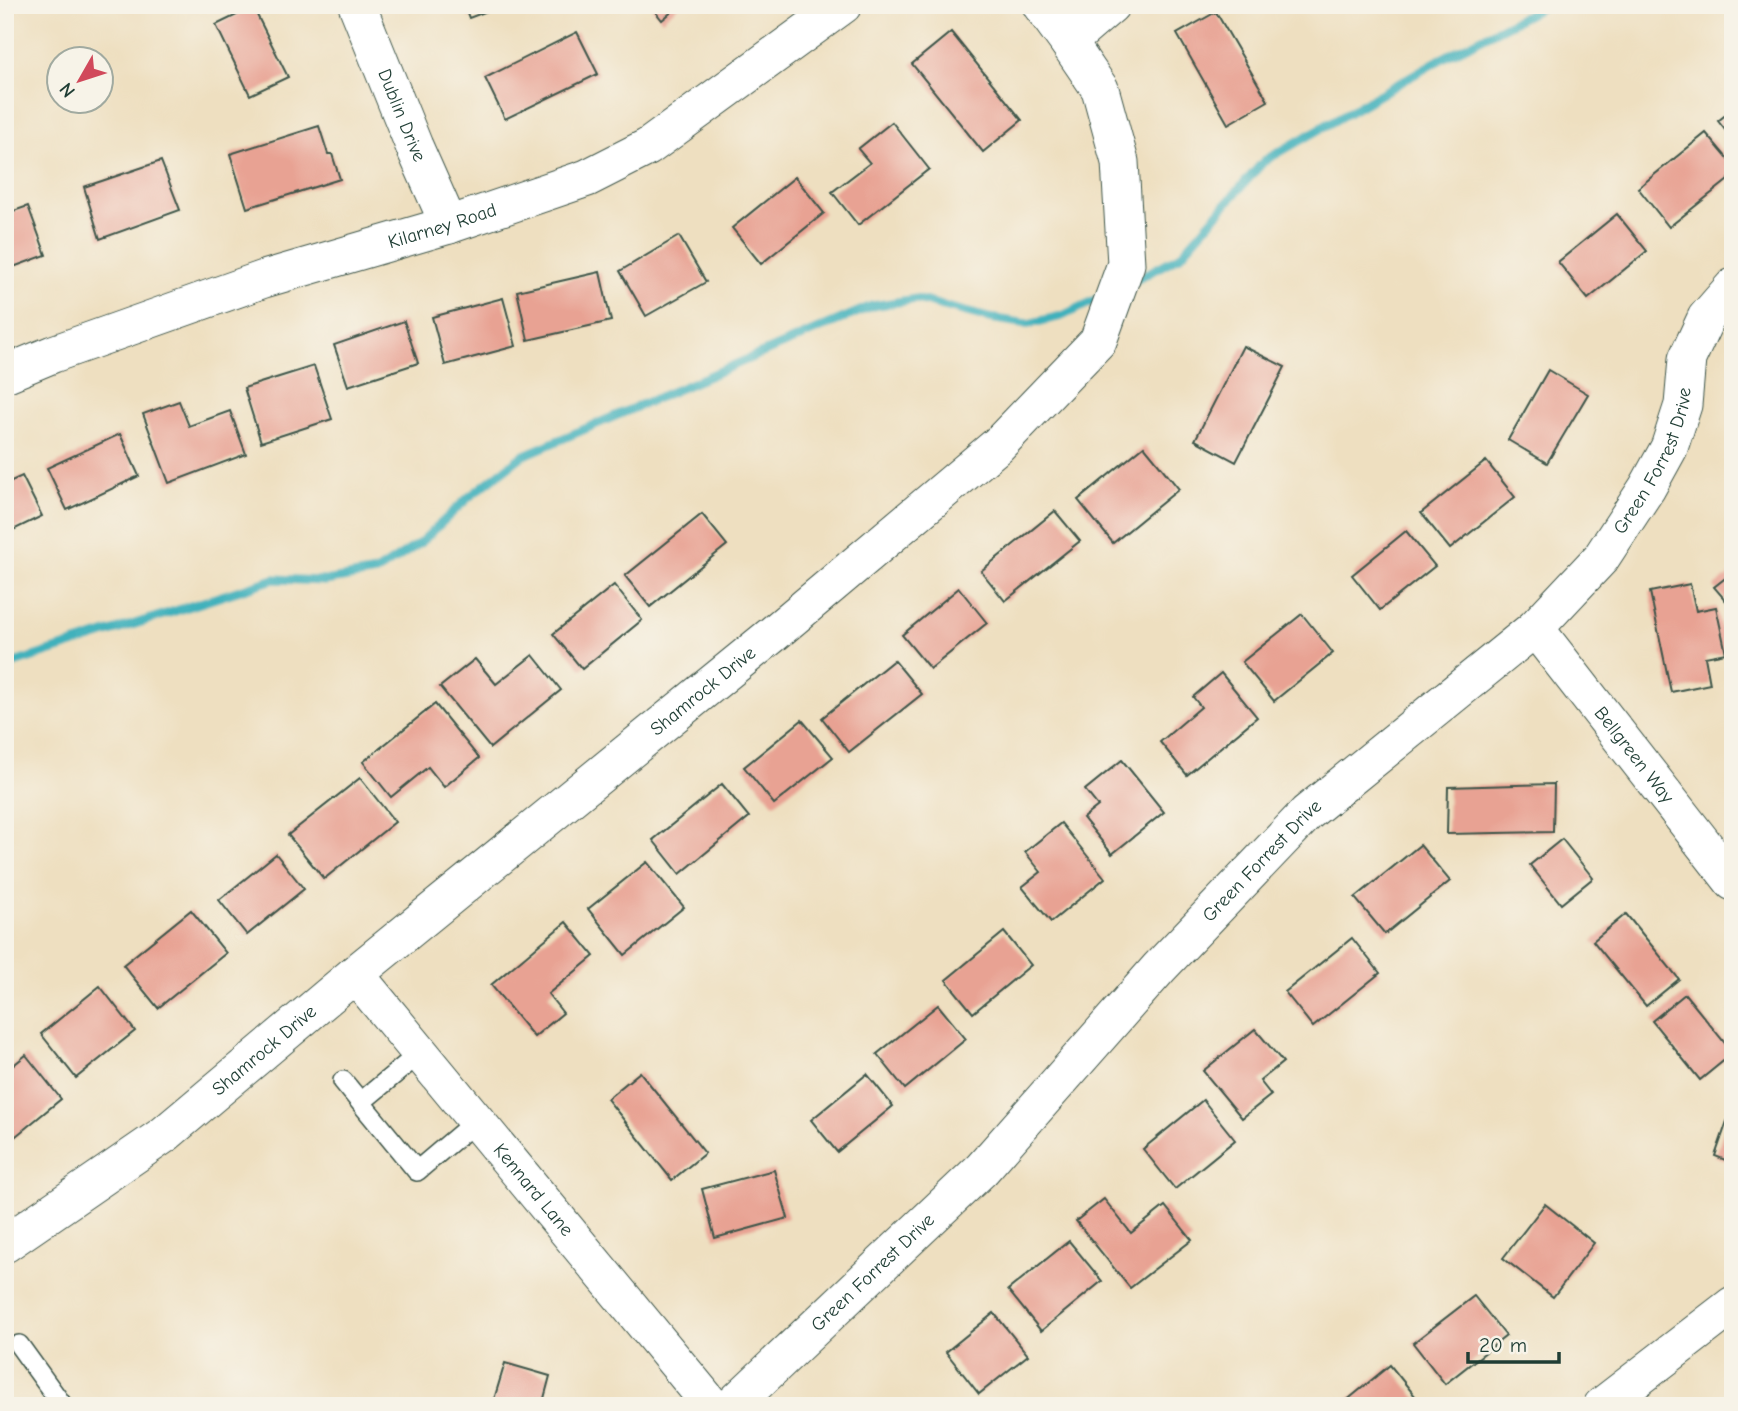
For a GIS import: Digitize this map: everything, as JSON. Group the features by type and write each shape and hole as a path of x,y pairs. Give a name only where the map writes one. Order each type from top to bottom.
{"street":[{"name":"Dublin Drive","path":"357,5 449,225"},
{"name":"Kilarney Road","path":"5,374 53,354 264,279 449,225 587,178 648,147 843,5"},
{"name":"Shamrock Drive","path":"5,1244 165,1134 355,974 772,635 998,445 1098,341 1126,264 1120,162 1100,89 1041,5"},
{"path":"1068,42 1111,5"},
{"name":"Green Forrest Drive","path":"732,1406 982,1169 1159,968 1307,813 1535,628 1601,558 1647,488 1669,448 1683,405 1687,359 1706,318 1733,287"},
{"name":"Bellgreen Way","path":"1535,628 1733,882"},
{"name":"Kennard Lane","path":"355,974 712,1406"},
{"path":"1602,1406 1733,1305"}],"lane":[{"path":"362,1102 420,1053"},
{"path":"343,1081 417,1171 476,1121"},
{"path":"19,1345 55,1403"}],"building":[{"path":"464,5 503,5 469,18"},
{"path":"650,5 680,5 662,20"},
{"path":"253,7 288,77 250,95 216,25"},
{"path":"1216,12 1268,101 1228,124 1177,34"},
{"path":"577,32 598,74 505,119 485,78"},
{"path":"951,32 1022,120 983,152 912,64"},
{"path":"1733,109 1733,140 1718,121"},
{"path":"892,122 929,169 858,225 832,192 870,163 858,149"},
{"path":"319,126 340,179 247,208 230,154"},
{"path":"1706,133 1733,165 1733,176 1669,227 1638,188"},
{"path":"161,161 180,210 100,239 84,187"},
{"path":"795,177 824,213 761,264 732,228"},
{"path":"28,206 46,255 5,270 5,214"},
{"path":"1617,214 1647,251 1588,299 1558,262"},
{"path":"679,236 706,282 646,316 620,271"},
{"path":"600,272 611,321 528,340 517,291"},
{"path":"503,298 516,346 445,365 432,317"},
{"path":"404,321 418,363 348,386 334,345"},
{"path":"1243,346 1285,367 1236,462 1195,440"},
{"path":"314,366 332,419 261,442 244,388"},
{"path":"1548,370 1588,394 1547,463 1508,440"},
{"path":"179,401 189,426 230,411 246,454 169,483 143,414"},
{"path":"120,434 139,476 67,510 47,468"},
{"path":"1144,446 1179,489 1113,543 1078,500"},
{"path":"1486,461 1515,497 1450,549 1421,513"},
{"path":"22,476 42,516 5,534 5,484"},
{"path":"1055,511 1080,541 1005,601 981,571"},
{"path":"702,514 727,545 650,607 625,576"},
{"path":"1406,531 1435,566 1380,610 1352,575"},
{"path":"1733,572 1733,609 1714,587"},
{"path":"1690,584 1696,611 1716,607 1726,653 1705,657 1710,684 1671,692 1650,592"},
{"path":"614,585 642,620 582,669 553,634"},
{"path":"959,588 987,623 930,669 902,635"},
{"path":"1302,614 1333,653 1274,701 1242,662"},
{"path":"533,655 561,690 490,748 440,687 475,659 496,684"},
{"path":"894,660 922,694 849,752 822,718"},
{"path":"1221,673 1257,717 1187,775 1160,742 1201,707 1193,697"},
{"path":"435,704 479,758 444,787 428,767 391,797 363,762"},
{"path":"802,720 833,757 774,804 744,767"},
{"path":"1122,760 1164,812 1112,854 1083,818 1098,806 1085,790"},
{"path":"360,778 395,822 324,879 288,835"},
{"path":"722,784 749,817 680,874 653,840"},
{"path":"1554,784 1553,832 1447,834 1448,787"},
{"path":"1061,823 1105,878 1051,922 1022,887 1041,872 1025,852"},
{"path":"1562,839 1593,878 1561,904 1530,865"},
{"path":"1420,845 1450,881 1385,934 1355,898"},
{"path":"276,854 304,889 247,935 219,900"},
{"path":"647,862 684,907 625,955 588,909"},
{"path":"191,910 226,953 158,1008 123,965"},
{"path":"1626,914 1679,979 1646,1006 1593,941"},
{"path":"566,922 594,956 548,994 563,1013 534,1037 491,985"},
{"path":"1004,932 1031,965 973,1013 946,980"},
{"path":"1352,938 1380,973 1313,1027 1285,992"},
{"path":"100,986 135,1031 76,1078 41,1034"},
{"path":"1685,994 1733,1053 1700,1080 1652,1021"},
{"path":"938,1005 966,1039 905,1089 877,1054"},
{"path":"1255,1029 1283,1062 1260,1081 1271,1095 1242,1118 1203,1071"},
{"path":"26,1055 61,1099 5,1145 5,1072"},
{"path":"640,1072 705,1153 672,1180 607,1099"},
{"path":"867,1074 893,1106 837,1152 811,1120"},
{"path":"1203,1100 1235,1140 1175,1189 1143,1149"},
{"path":"1733,1107 1733,1163 1715,1156"},
{"path":"774,1170 788,1218 715,1238 702,1189"},
{"path":"1104,1199 1131,1233 1165,1206 1192,1240 1130,1288 1076,1221"},
{"path":"1545,1204 1594,1243 1553,1297 1503,1258"},
{"path":"1069,1241 1102,1281 1041,1331 1008,1290"},
{"path":"1474,1296 1506,1336 1445,1384 1413,1343"},
{"path":"994,1313 1028,1355 979,1394 946,1352"},
{"path":"505,1363 550,1376 542,1406 492,1406"},
{"path":"1390,1365 1420,1402 1415,1406 1340,1406"}],"waterway":[{"path":"1130,283 1180,256 1264,161 1441,59 1546,5"},
{"path":"5,666 274,579 325,581 376,572 420,543 469,497 522,456 872,306 916,299 989,318 1028,324 1062,316 1102,297"}]}
